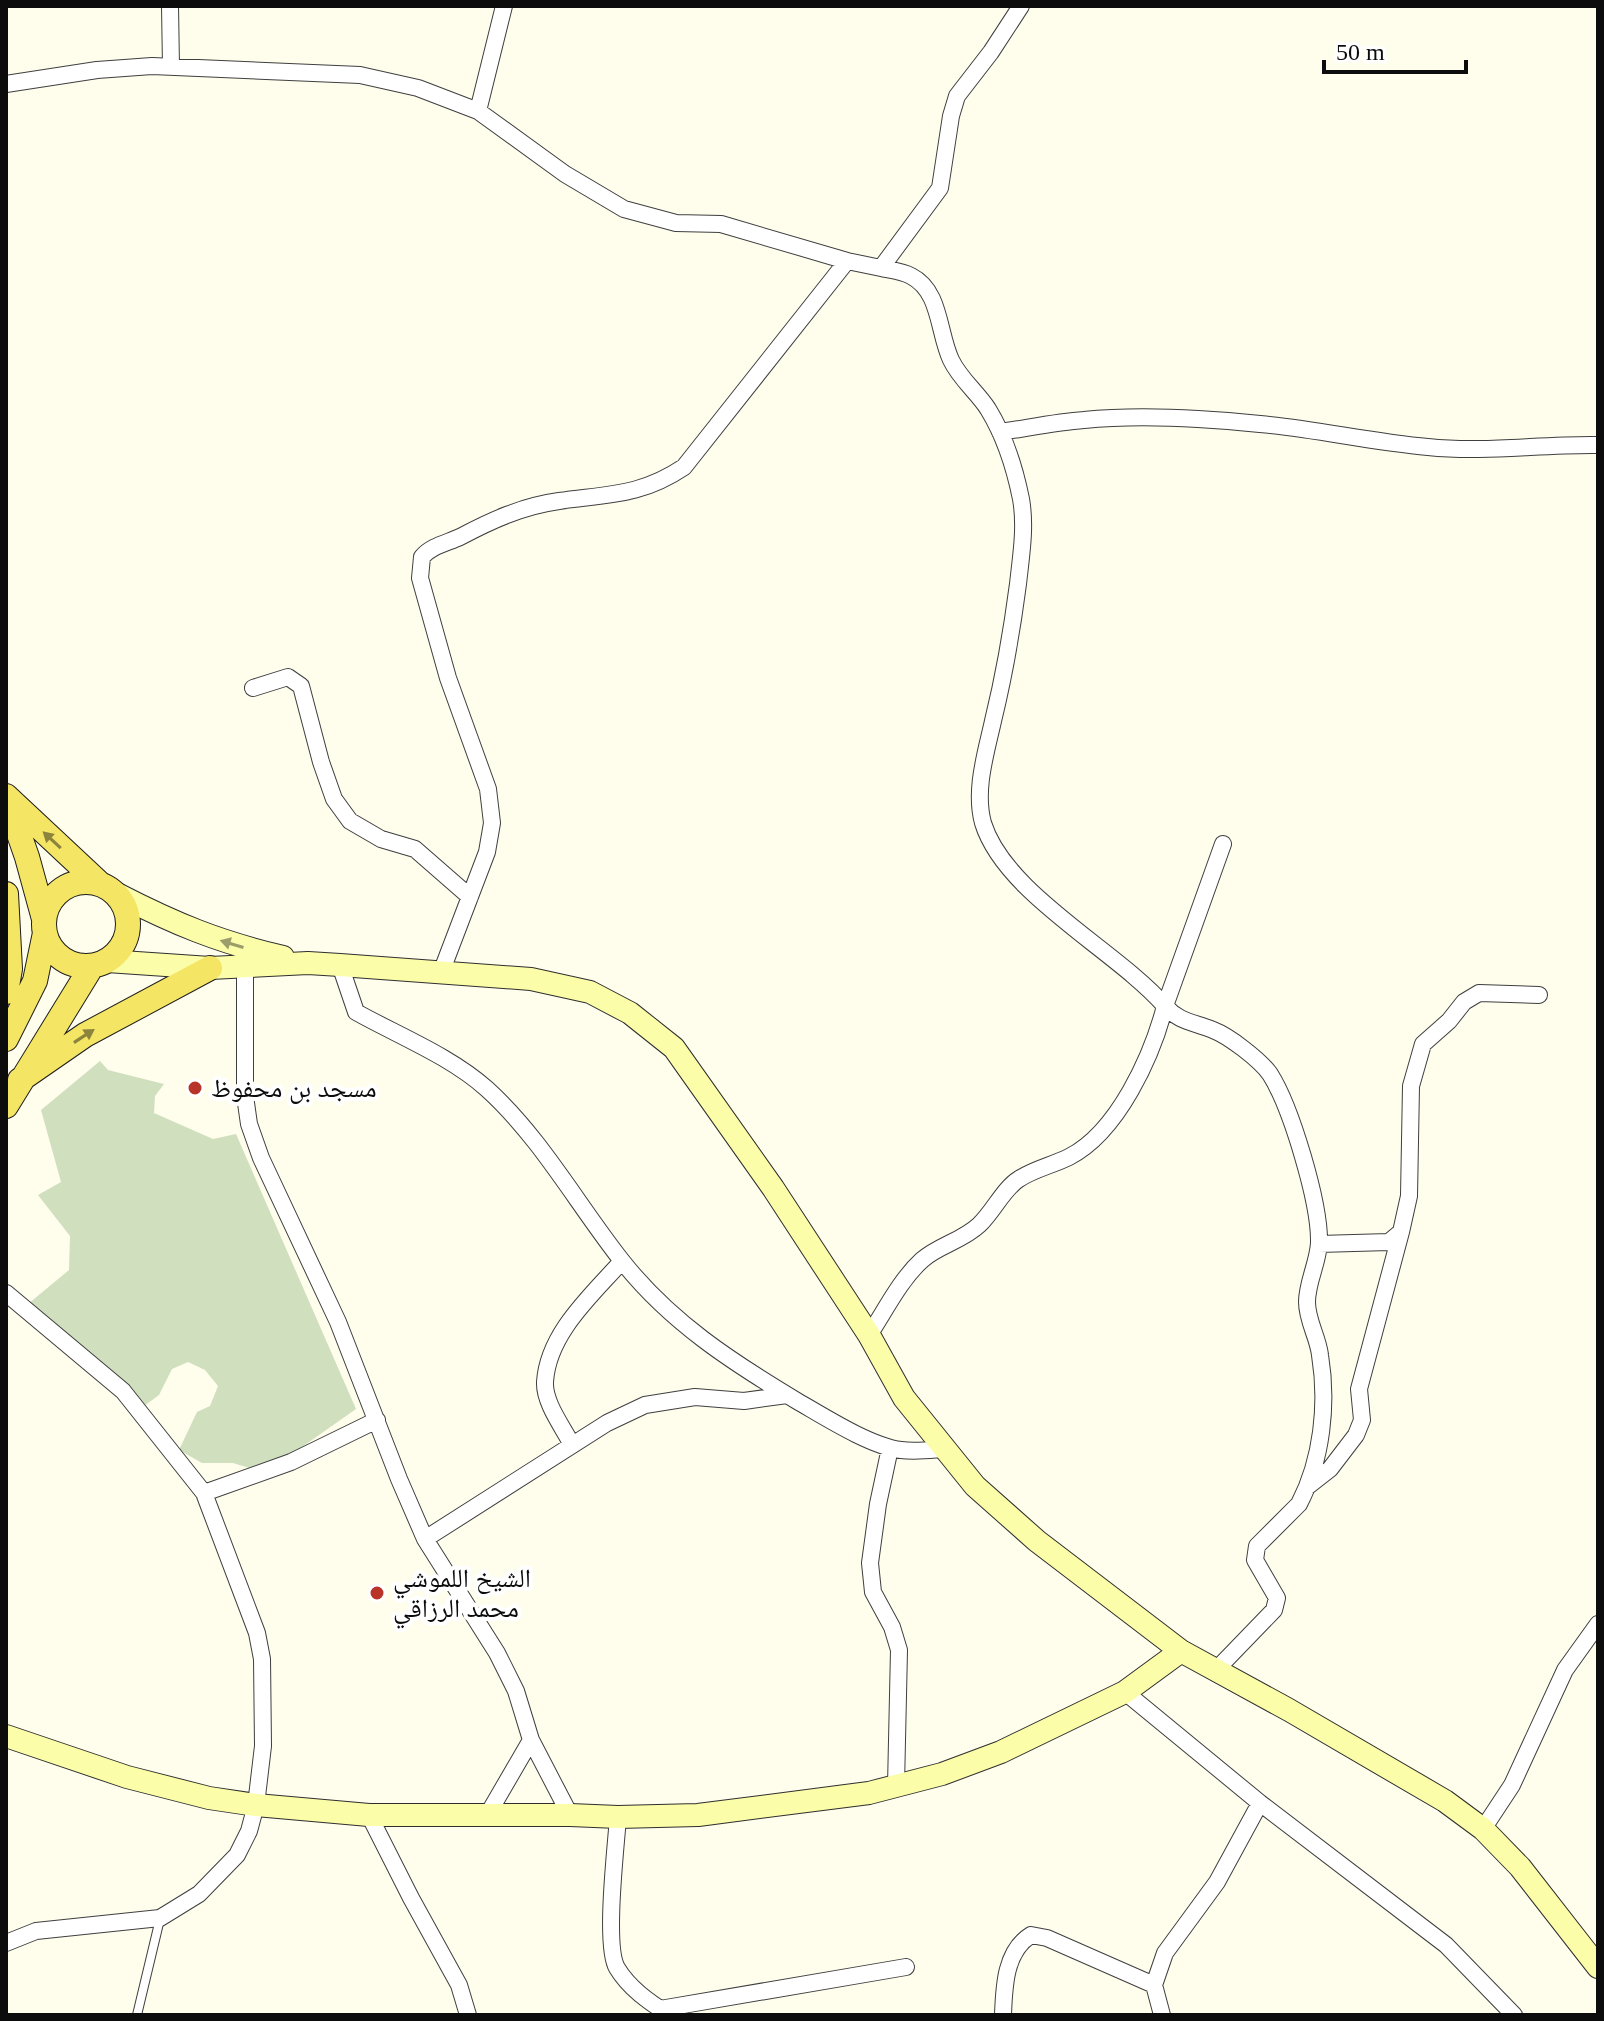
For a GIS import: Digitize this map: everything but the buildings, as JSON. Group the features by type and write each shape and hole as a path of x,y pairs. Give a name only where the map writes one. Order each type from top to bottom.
{"main road":[{"path":"6,797 108,888 125,907 129,922 119,951 99,963 20,1080 6,1106"},
{"path":"6,797 27,857 51,947 62,958 76,965 99,963"},
{"path":"6,1039 35,981 49,904 57,892 70,884 84,881 108,888"},
{"path":"6,992 10,969 7,907"},
{"path":"20,1080 85,1035 210,968"}],"street":[{"path":"170,6 171,67"},
{"path":"478,111 504,6"},
{"path":"881,268 940,188 957,96 1021,6"},
{"path":"6,84 97,70 171,67 360,75 418,88 478,111 565,174 624,209 676,223 721,224 847,261 910,275 923,285 932,298 952,363 987,407 1000,432 1021,501 1023,530 1004,675 983,767 980,796 983,821 993,844 1032,892 1149,987 1183,1021 1215,1030 1235,1042 1268,1071 1280,1092 1318,1213 1319,1244 1307,1300 1308,1315 1321,1358 1321,1427 1317,1455 1299,1504 1257,1546 1254,1553 1277,1598 1274,1610 1216,1670"},
{"path":"442,970 487,852 492,823 488,789 448,678 420,578 422,557 499,516 559,501 603,497 638,489 684,467 847,261"},
{"path":"1000,432 1082,420 1183,418 1262,424 1431,448 1480,450 1554,444 1598,445"},
{"path":"253,688 288,677 301,686 334,799 350,821 381,839 415,849 470,897"},
{"path":"869,1335 922,1260 974,1230 1020,1178 1071,1156 1090,1142 1108,1122 1149,1057 1223,844"},
{"path":"108,888 175,924 203,935 308,963"},
{"path":"99,963 210,968 308,963 442,970 531,979 590,992 630,1013 674,1048 764,1175 869,1335 904,1398 975,1486 1037,1541 1181,1651 1432,1794 1483,1829 1520,1867 1598,1967"},
{"path":"340,965 356,1012 456,1067 486,1088 541,1150 622,1261 662,1305 700,1338 835,1423 890,1448 904,1451 944,1449"},
{"path":"245,967 245,1096 249,1124 261,1158 338,1322 425,1539 497,1653 516,1691 531,1740 570,1815"},
{"path":"1307,1487 1330,1469 1356,1435 1362,1420 1359,1389 1409,1196 1411,1086 1423,1044 1449,1021 1464,1002 1479,993 1539,995"},
{"path":"1319,1244 1389,1242 1401,1232"},
{"path":"572,1445 548,1398 545,1383 551,1358 564,1328 622,1261"},
{"path":"6,1293 123,1391 204,1493 260,1646 264,1705 256,1805 249,1831 237,1855 199,1894 160,1918 36,1931 6,1943"},
{"path":"425,1539 607,1423 645,1405 695,1397 744,1401 787,1395"},
{"path":"204,1493 291,1462 377,1420"},
{"path":"890,1448 870,1563 873,1592 892,1627 899,1650 896,1786"},
{"path":"1483,1829 1512,1785 1565,1670 1598,1624"},
{"path":"6,1736 127,1777 209,1798 256,1805 369,1815 698,1815 869,1793 942,1774 1001,1752 1125,1692 1181,1651"},
{"path":"1125,1692 1260,1803 1446,1945 1514,2015"},
{"path":"488,1814 531,1740"},
{"path":"1162,2015 1154,1985 1165,1953 1217,1882 1260,1803"},
{"path":"369,1815 459,1985 468,2015"},
{"path":"618,1817 611,1919 615,1965 631,1987 665,2012 906,1967"},
{"path":"1003,2015 1005,1976 1020,1942 1031,1935 1047,1938 1154,1985"}],"lane":[{"path":"137,2015 160,1918"}],"green space":[{"path":"100,1061 108,1070 164,1084 155,1096 154,1113 213,1139 236,1134 356,1409 292,1454 256,1470 233,1463 202,1463 179,1450 197,1412 210,1406 218,1386 205,1370 188,1362 172,1369 159,1395 144,1406 28,1304 69,1270 70,1236 38,1195 61,1182 41,1110"}],"place":[{"name":"مسجد بن محفوظ","path":"195,1088"},
{"name":"الشيخ اللموشي محمد الرزاقي","path":"377,1593"}]}
